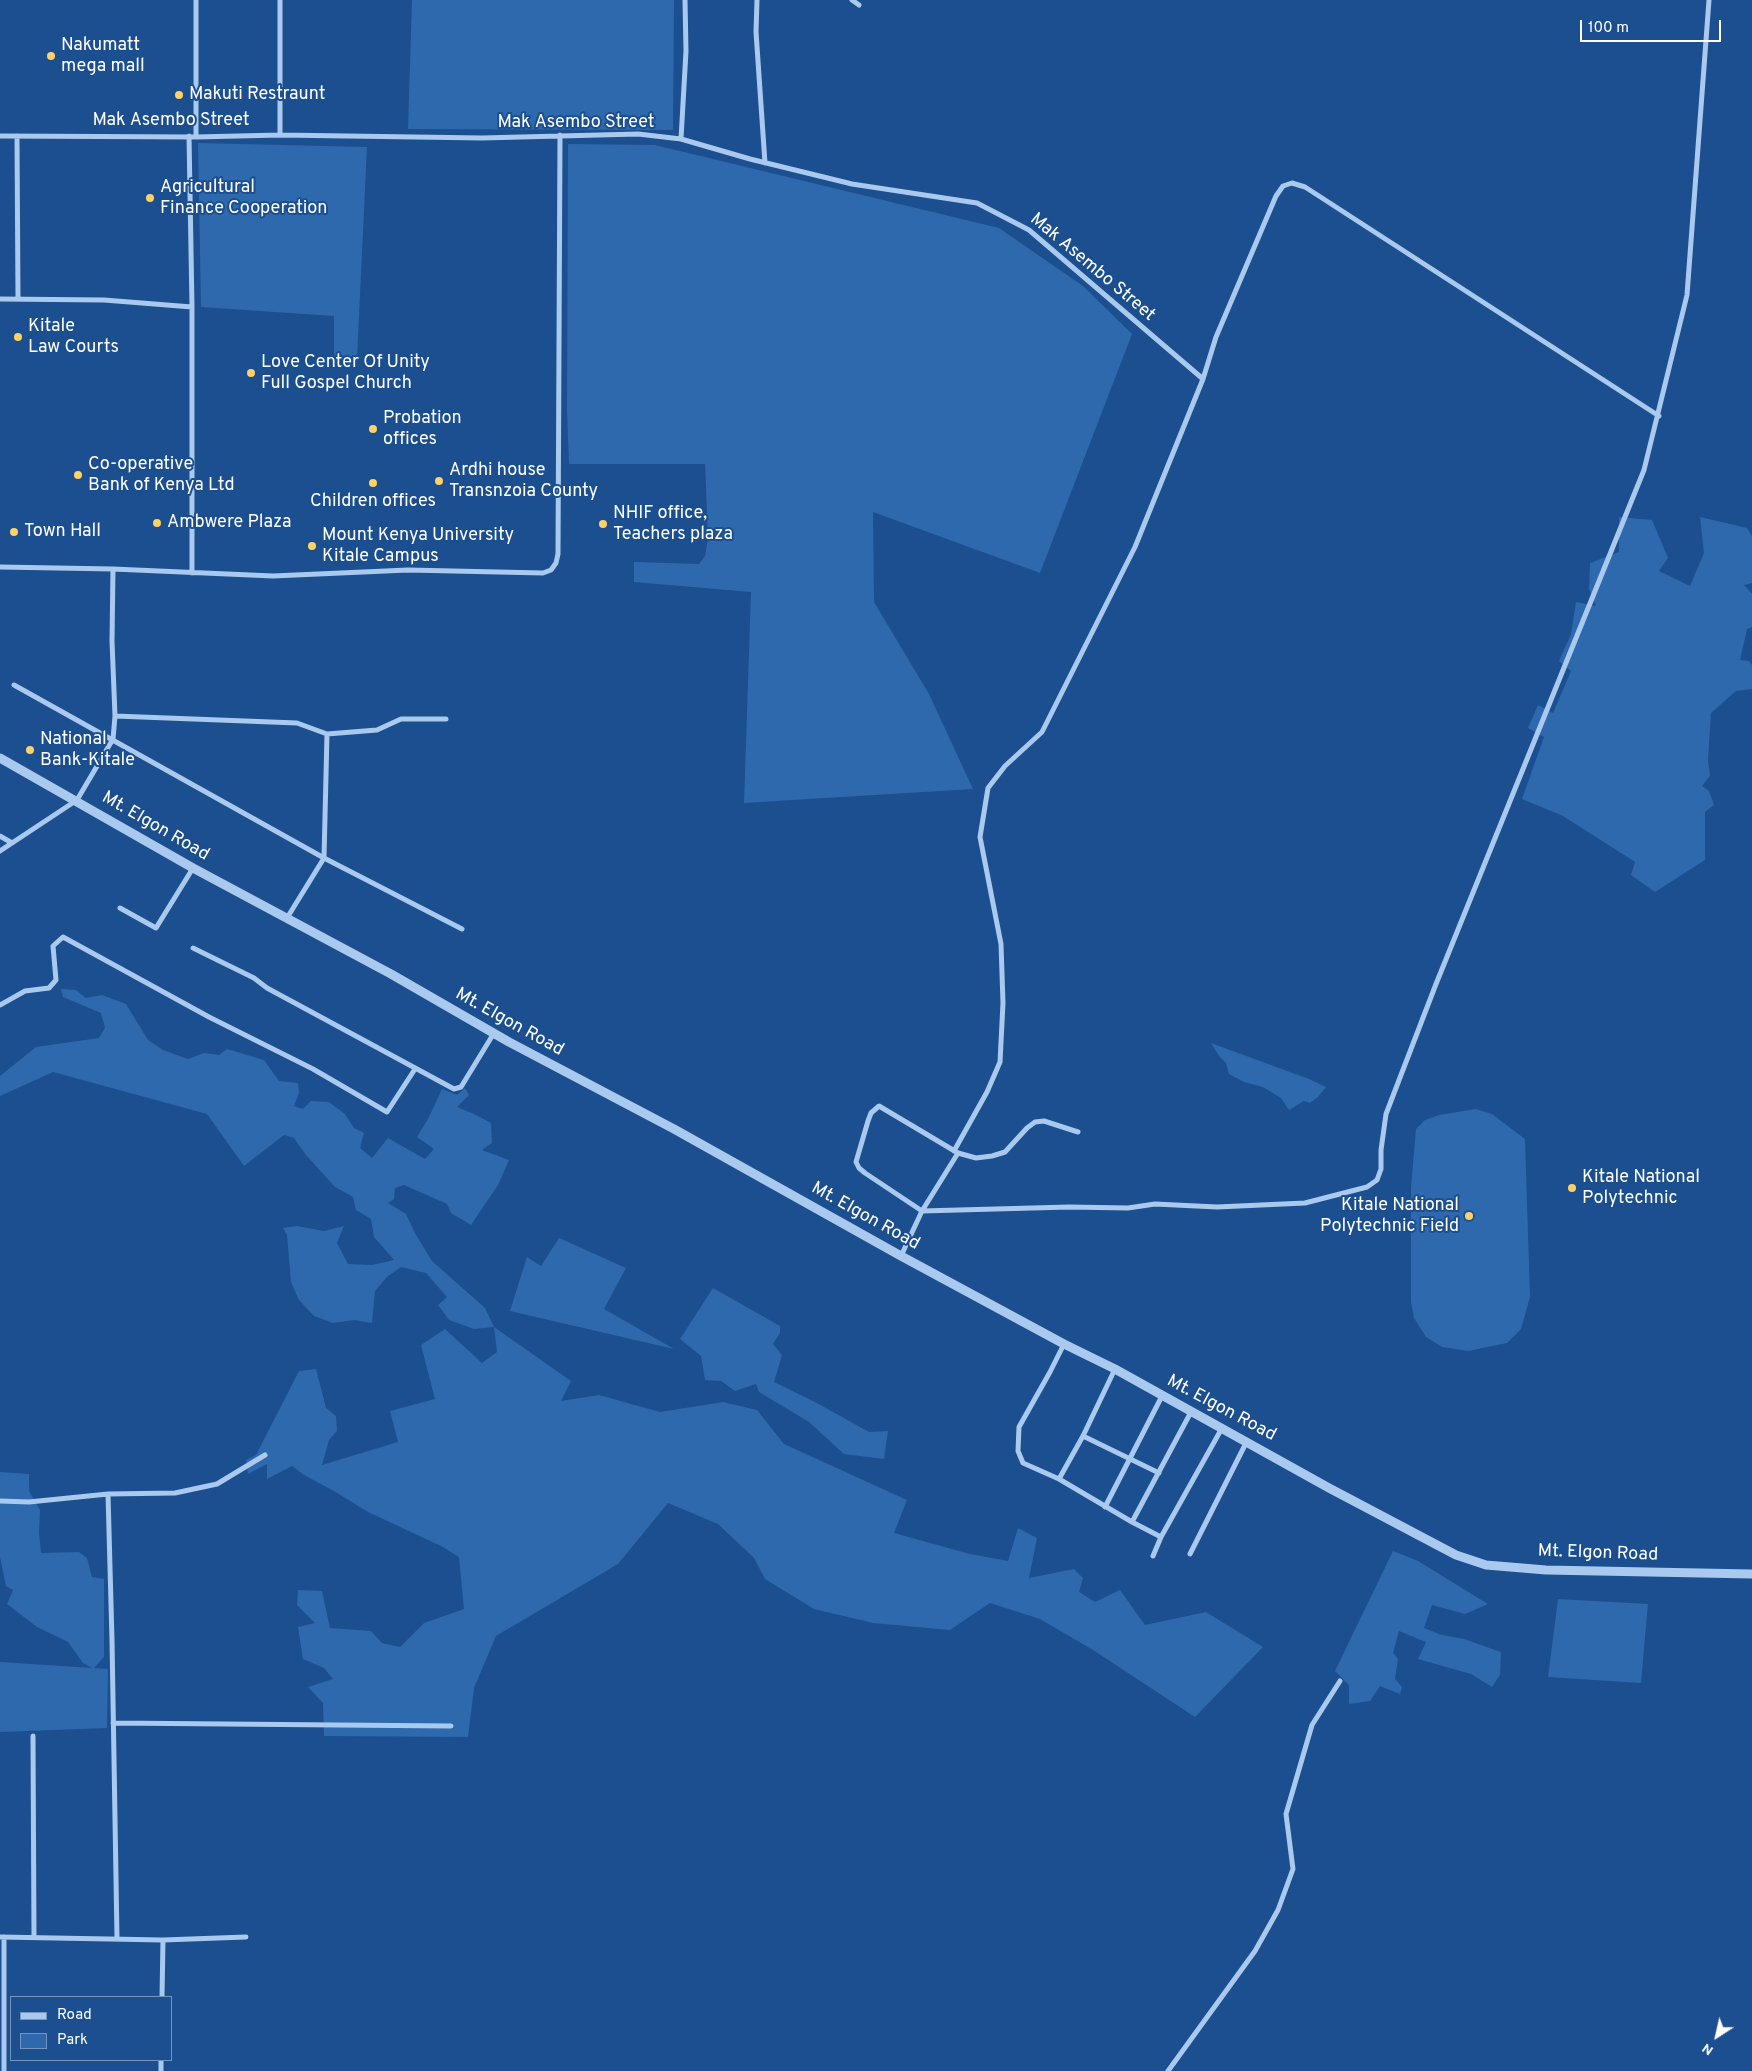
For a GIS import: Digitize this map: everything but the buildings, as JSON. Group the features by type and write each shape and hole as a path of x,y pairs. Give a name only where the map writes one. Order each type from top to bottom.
{"street":[{"path":"196,0 196,137"},
{"path":"280,0 280,134"},
{"path":"681,138 686,51 685,0"},
{"path":"757,0 756,32 765,163"},
{"path":"852,0 859,5"},
{"path":"1078,1132 1044,1122 1036,1122 1027,1128 1005,1152 976,1158 956,1152 879,1106 871,1113 861,1139 856,1162 859,1168 922,1211 1069,1207 1128,1208 1155,1204 1217,1207 1305,1204 1368,1187 1377,1180 1381,1170 1381,1150 1386,1114 1436,984 1644,470 1659,416 1687,295 1708,0"},
{"name":"Mak Asembo Street","path":"0,136 196,137 280,134 482,138 638,134 681,138 765,163 852,184 976,203 1029,230 1203,379"},
{"path":"0,567 113,569 273,576 408,570 543,573 551,570 556,563 558,554 560,135"},
{"path":"17,136 18,299"},
{"path":"188,136 192,307 192,573"},
{"path":"901,1256 922,1211 956,1152 987,1092 1000,1062 1003,1003 1001,944 980,837 988,788 1005,766 1042,732 1135,547 1203,379 1216,337 1276,196 1283,186 1292,183 1305,187 1659,416"},
{"path":"0,299 104,300 192,307"},
{"path":"0,851 77,800 113,739 113,569"},
{"path":"14,685 324,858 462,929"},
{"path":"114,716 297,723 328,734 377,730 401,719 446,719"},
{"path":"287,918 324,858 328,734"},
{"name":"Mt. Elgon Road","path":"0,758 77,800 193,868 674,1129 901,1256 1222,1427 1418,1536 1456,1555 1486,1565 1546,1570 1752,1574"},
{"path":"0,836 12,843"},
{"path":"120,908 156,928 193,868"},
{"path":"0,1005 24,991 49,988 56,980 53,946 63,937 209,1017 313,1069 387,1112 415,1069"},
{"path":"193,948 254,978 267,988 454,1089 461,1087 494,1033"},
{"path":"1064,1344 1019,1427 1017,1444 1023,1463 1059,1479 1105,1507 1161,1537"},
{"path":"1059,1479 1083,1436 1114,1369"},
{"path":"1105,1507 1162,1396"},
{"path":"1132,1522 1191,1412"},
{"path":"1153,1556 1161,1537 1222,1427"},
{"path":"1083,1436 1159,1472"},
{"path":"1190,1554 1247,1441"},
{"path":"0,1501 28,1502 108,1494 175,1493 217,1484 265,1455"},
{"path":"108,1494 117,1938"},
{"path":"1168,2071 1255,1951 1278,1910 1293,1868 1286,1814 1312,1725 1340,1681"},
{"path":"113,1723 451,1726"},
{"path":"33,1736 34,1937"},
{"path":"4,2071 2,1938 163,1940 246,1936"},
{"path":"162,1996 163,1940"}],"green space":[{"path":"412,0 674,0 673,130 408,129"},
{"path":"198,143 367,147 357,359 334,359 334,316 201,307"},
{"path":"568,144 655,145 999,228 1083,286 1132,334 1040,573 873,512 874,602 929,694 973,789 744,803 751,592 634,582 634,562 699,564 705,556 708,538 705,464 569,464 567,411"},
{"path":"1619,517 1652,520 1668,558 1659,571 1690,586 1704,553 1700,517 1747,528 1752,536 1752,583 1744,585 1752,594 1752,627 1747,629 1740,660 1749,661 1752,665 1752,689 1736,691 1711,713 1708,760 1710,776 1702,786 1709,791 1714,805 1705,812 1705,860 1655,892 1631,875 1635,862 1563,816 1522,799 1544,737 1528,728 1538,705 1553,713 1571,671 1559,661 1571,634 1576,602 1596,606 1589,589 1590,563 1619,552"},
{"path":"61,989 76,990 86,998 102,995 126,1004 148,1040 163,1050 188,1059 204,1053 219,1055 227,1049 264,1060 279,1081 298,1083 299,1093 294,1106 303,1109 311,1101 329,1102 345,1114 354,1128 364,1133 360,1148 372,1158 388,1138 425,1159 434,1149 417,1137 442,1089 457,1095 465,1088 469,1095 457,1107 491,1123 492,1143 482,1150 509,1160 498,1185 471,1225 451,1213 447,1204 404,1185 395,1188 394,1199 388,1203 406,1214 432,1261 485,1308 494,1327 474,1329 449,1320 438,1305 447,1297 426,1273 401,1267 387,1277 375,1291 372,1323 354,1320 333,1323 314,1316 299,1300 291,1282 287,1235 283,1228 297,1226 324,1231 344,1226 337,1243 348,1264 372,1265 394,1260 374,1237 371,1219 356,1210 353,1197 335,1187 306,1155 294,1138 284,1135 244,1166 207,1114 53,1072 0,1096 0,1076 36,1047 99,1038 105,1028 101,1013 63,997"},
{"path":"1211,1043 1326,1087 1310,1103 1304,1101 1289,1110 1281,1098 1263,1087 1244,1082 1229,1074 1226,1063"},
{"name":"Kitale National Polytechnic Field","path":"1476,1109 1492,1114 1525,1139 1530,1297 1521,1329 1507,1343 1468,1351 1442,1347 1426,1337 1414,1318 1411,1302 1411,1187 1416,1129 1425,1120 1439,1115"},
{"path":"559,1238 626,1268 604,1309 674,1349 510,1311 527,1257 541,1266"},
{"path":"713,1288 780,1326 780,1333 773,1344 782,1355 774,1382 869,1432 888,1431 884,1459 844,1454 809,1422 759,1392 756,1384 735,1391 721,1381 705,1380 701,1356 680,1339"},
{"path":"494,1327 571,1381 561,1401 599,1395 660,1412 723,1402 757,1410 784,1444 907,1500 894,1533 970,1554 1008,1561 1018,1528 1037,1538 1029,1578 1074,1569 1083,1578 1079,1592 1095,1602 1120,1590 1145,1625 1206,1612 1263,1647 1195,1717 1093,1650 1040,1619 990,1603 950,1630 873,1623 814,1609 765,1579 754,1558 718,1524 668,1503 618,1564 496,1636 474,1688 468,1737 324,1736 323,1703 308,1687 333,1679 324,1668 303,1659 298,1627 315,1623 297,1605 298,1590 322,1591 330,1628 371,1631 382,1643 400,1647 424,1623 464,1609 459,1557 441,1546 368,1512 292,1466 267,1479 267,1464 248,1474 246,1460 256,1455 299,1371 316,1369 326,1408 336,1416 337,1431 329,1440 322,1465 398,1442 390,1411 435,1399 421,1345 445,1329 482,1363 497,1352"},
{"path":"0,1472 29,1474 29,1491 40,1510 39,1532 41,1553 79,1552 87,1558 92,1577 104,1579 104,1657 94,1668 108,1669 107,1728 0,1732 0,1662 92,1668 83,1663 68,1642 37,1627 7,1604 13,1590 6,1586 0,1557"},
{"path":"1393,1551 1418,1561 1488,1604 1465,1614 1432,1605 1424,1628 1501,1652 1500,1675 1492,1687 1471,1674 1418,1659 1426,1642 1399,1631 1393,1653 1398,1659 1395,1679 1402,1687 1400,1694 1380,1686 1370,1701 1349,1704 1349,1685 1335,1671"},
{"path":"1558,1599 1648,1604 1641,1683 1548,1677"}],"place":[{"name":"Nakumatt mega mall","path":"51,56"},
{"name":"Makuti Restraunt","path":"179,95"},
{"name":"Agricultural Finance Cooperation","path":"150,198"},
{"name":"Kitale Law Courts","path":"18,337"},
{"name":"Love Center Of Unity Full Gospel Church","path":"251,373"},
{"name":"Probation offices","path":"373,429"},
{"name":"Co-operative Bank of Kenya Ltd","path":"78,475"},
{"name":"Ardhi house Transnzoia County","path":"439,481"},
{"name":"Children offices","path":"373,483"},
{"name":"Ambwere Plaza","path":"157,523"},
{"name":"NHIF office, Teachers plaza","path":"603,524"},
{"name":"Town Hall","path":"14,532"},
{"name":"Mount Kenya University Kitale Campus","path":"312,546"},
{"name":"National Bank-Kitale","path":"30,750"},
{"name":"Kitale National Polytechnic","path":"1572,1188"},
{"name":"Kitale National Polytechnic Field","path":"1469,1216"}]}
